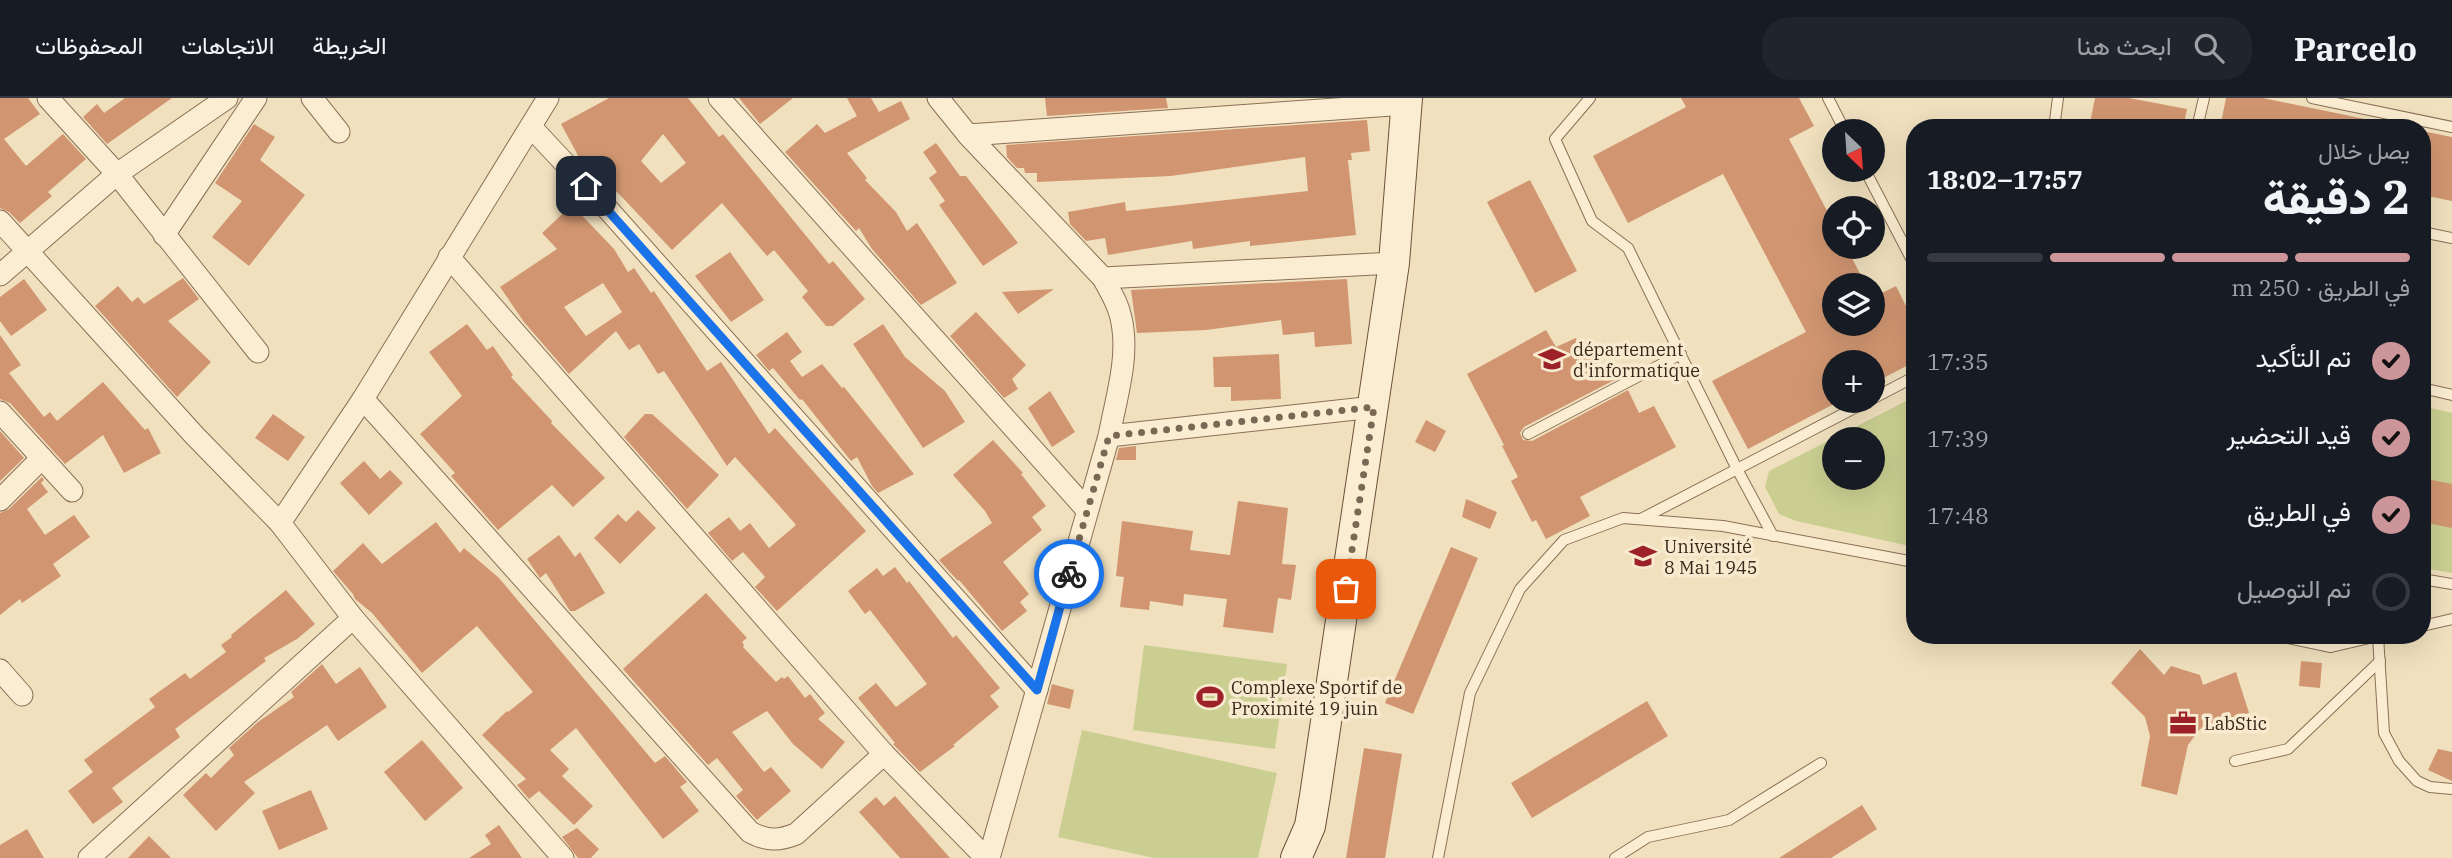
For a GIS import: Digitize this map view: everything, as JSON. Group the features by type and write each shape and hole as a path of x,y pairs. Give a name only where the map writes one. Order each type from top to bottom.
{"street":[{"path":"0,275 117,174 227,98"},
{"path":"164,234 256,98"},
{"path":"312,98 340,132"},
{"path":"279,523 363,399 548,98"},
{"path":"719,98 1087,510"},
{"path":"449,257 884,754 987,858 1109,436 1124,341 1121,317 1104,278 968,135 938,98"},
{"path":"58,101 258,352"},
{"path":"968,135 1406,101 1394,263 1374,407 1310,826 1296,858"},
{"path":"531,127 604,205 1037,690"},
{"path":"0,221 195,436 279,523 353,618 563,858"},
{"path":"1104,278 1394,263"},
{"path":"363,399 750,832 773,840 796,834 884,754"},
{"path":"1109,436 1374,407"},
{"path":"0,412 72,491"},
{"path":"0,500 42,458"},
{"path":"89,858 353,618"},
{"path":"0,670 22,695"}],"lane":[{"path":"1590,98 1555,139 1592,221 1628,248 1773,536"},
{"path":"1828,98 1839,119"},
{"path":"2055,119 2058,98"},
{"path":"2199,119 2204,98"},
{"path":"2312,98 2413,119"},
{"path":"2431,123 2452,127"},
{"path":"1871,182 1906,249"},
{"path":"2431,234 2452,238"},
{"path":"1528,434 1681,354"},
{"path":"1885,392 1906,381"},
{"path":"2431,390 2452,395"},
{"path":"1642,519 1845,413"},
{"path":"1438,858 1470,694 1520,589 1564,540 1623,517 1723,526 1906,561"},
{"path":"2431,580 2452,584"},
{"path":"2431,624 2452,619"},
{"path":"2316,644 2331,647 2344,644"},
{"path":"2380,644 2384,733 2399,761 2417,781 2430,787 2452,789"},
{"path":"2235,761 2288,749 2380,661"},
{"path":"1615,858 1648,837 1729,820 1821,763"}],"green space":[{"path":"1906,401 1906,545 1796,521 1779,514 1765,487 1769,471 1822,444 1822,490 1885,490 1885,427 1855,427"},
{"path":"2431,408 2452,413 2452,573 2431,570"},
{"name":"Complexe Sportif de Proximité 19 juin","path":"1144,645 1287,664 1275,749 1133,730"},
{"path":"1082,730 1277,773 1258,858 1154,858 1058,837"}],"building":[{"path":"0,98 28,98 40,114 4,139 26,166 63,134 86,159 48,192 52,196 20,223 9,212 0,208"},
{"path":"125,98 172,98 107,144 83,117 97,104 104,113"},
{"path":"609,98 688,98 719,137 723,134 829,264 833,261 865,299 833,326 826,326 802,297 808,291 774,250 767,256 722,203 672,250 619,194 581,161 561,124","holes":["663,134 686,163 661,183 641,161"]},
{"path":"739,98 793,98 760,124"},
{"path":"847,98 871,98 879,112 901,101 910,119 847,153 867,178 865,180 896,212 907,231 917,223 957,283 921,305 872,249 859,228 856,231 785,152 817,124 825,133 857,116"},
{"path":"1045,98 1166,98 1168,108 1047,116"},
{"path":"1681,98 1799,98 1814,126 1789,139 1822,201 1822,259 1852,259 1860,273 1822,273 1822,336 1885,336 1885,292 1896,286 1906,306 1906,366 1885,377 1885,350 1822,350 1822,410 1748,449 1712,381 1806,332 1723,174 1628,223 1593,156 1686,107"},
{"path":"2095,98 2129,98 2187,109 2185,119 2091,119"},
{"path":"2226,98 2263,98 2365,119 2222,119"},
{"path":"1367,120 1370,151 1351,153 1352,160 1348,160 1356,235 1250,246 1250,241 1193,249 1192,241 1108,255 1105,238 1086,241 1070,224 1068,212 1125,202 1126,211 1308,191 1305,157 1171,176 1037,182 1037,173 1025,173 1024,168 1017,168 1007,157 1006,145"},
{"path":"254,124 275,137 260,160 305,195 249,266 212,237 242,201 215,183"},
{"path":"2431,133 2452,137 2452,201 2431,197"},
{"path":"936,143 960,176 966,176 1018,243 983,266 939,205 945,201 929,178 937,172 923,152"},
{"path":"1530,180 1577,271 1535,293 1487,202"},
{"path":"572,205 614,249 628,272 634,268 651,293 654,291 707,371 721,362 769,434 775,428 866,531 777,611 755,587 765,577 743,552 732,561 708,533 729,517 740,531 750,523 769,548 796,525 735,457 727,466 664,371 658,374 639,344 629,350 616,331 569,374 524,322 500,287 557,249 542,233","holes":["603,283 622,312 586,336 564,307"]},
{"path":"730,252 764,300 731,322 695,276"},
{"path":"183,278 199,299 168,321 211,362 177,397 95,306 118,286 132,302 138,297 144,304"},
{"path":"24,279 47,310 11,336 0,321 0,297"},
{"path":"1347,279 1352,344 1315,347 1314,332 1283,335 1281,320 1206,330 1137,333 1131,290"},
{"path":"1054,289 1018,314 1002,292"},
{"path":"976,312 1026,365 1012,379 1018,389 1004,398 950,336"},
{"path":"467,324 487,350 493,346 513,375 511,377 605,478 573,507 552,485 498,530 451,476 455,473 420,434 462,396 429,352"},
{"path":"883,324 905,357 945,391 965,422 923,448 853,344"},
{"path":"1546,330 1556,347 1576,338 1582,350 1589,346 1606,381 1621,374 1622,376 1524,427 1520,433 1523,440 1532,441 1628,390 1639,413 1654,406 1676,447 1580,497 1590,516 1546,539 1536,520 1532,522 1511,481 1518,477 1467,374"},
{"path":"787,332 802,352 790,361 802,377 822,364 842,388 844,387 914,474 878,493 857,457 851,461 802,399 800,400 773,368 769,371 756,355"},
{"path":"0,335 21,365 9,373 44,417 50,412 57,421 103,382 145,430 148,428 161,453 124,473 103,435 65,464 10,403 0,399"},
{"path":"1279,354 1281,399 1231,401 1231,387 1214,387 1213,357"},
{"path":"1050,391 1075,432 1052,447 1028,408"},
{"path":"273,414 305,437 288,461 255,438"},
{"path":"645,414 652,414 719,475 687,509 624,437"},
{"path":"1426,420 1446,431 1435,452 1415,442"},
{"path":"0,431 24,458 0,481"},
{"path":"993,440 1023,473 1021,474 1046,506 1032,517 1042,530 1003,562 1029,594 1020,602 1027,611 1002,631 939,560 992,523 985,511 953,475"},
{"path":"1136,446 1136,460 1116,460 1119,448"},
{"path":"364,461 380,479 390,470 403,483 369,515 340,483"},
{"path":"42,477 44,480 41,483 48,492 27,509 45,535 74,515 90,537 53,564 61,576 22,603 20,599 0,615 0,513 9,509"},
{"path":"2431,480 2452,484 2452,528 2431,524"},
{"path":"1466,499 1497,512 1490,529 1462,517"},
{"path":"1238,501 1288,508 1282,564 1296,565 1291,600 1278,598 1273,633 1223,627 1227,599 1184,594 1183,606 1150,601 1149,610 1120,607 1124,577 1116,576 1122,521 1193,531 1190,550 1230,555"},
{"path":"638,510 656,528 620,564 594,538 618,514 626,522"},
{"path":"436,522 460,553 464,548 499,578 655,763 665,756 687,782 680,787 699,811 663,839 576,728 550,750 569,769 562,776 593,806 574,825 539,791 529,799 517,785 526,779 482,735 507,711 533,692 477,626 422,673 333,571 363,543 382,564"},
{"path":"559,535 575,557 580,552 605,593 575,611 570,611 546,573 540,578 527,559"},
{"path":"1451,547 1478,558 1413,714 1385,703"},
{"path":"895,567 953,638 956,635 1000,688 990,696 999,707 953,745 955,746 920,772 893,744 895,743 858,698 876,683 896,707 927,684 870,610 865,614 848,591 877,568 883,576"},
{"path":"286,590 315,624 297,639 264,658 266,661 175,729 180,737 112,788 123,802 93,824 68,791 93,772 84,760 155,707 149,699 185,673 190,679 226,652 221,645"},
{"path":"706,593 747,638 742,642 743,647 776,682 788,676 805,698 810,694 825,713 818,719 845,742 822,769 793,744 767,711 732,732 764,772 771,767 791,791 757,820 736,796 743,790 717,758 708,765 623,669"},
{"name":"LabStic","path":"2140,649 2164,675 2171,666 2200,675 2203,685 2236,672 2249,713 2200,729 2188,745 2177,795 2141,786 2150,736 2145,717 2111,683"},
{"path":"2301,661 2322,663 2320,688 2299,686"},
{"path":"322,664 336,684 360,667 387,707 338,741 327,725 244,782 255,793 216,831 183,795 206,773 211,778 234,755 229,748 258,722 294,697 291,692"},
{"path":"1052,684 1074,690 1070,709 1047,704"},
{"path":"1647,701 1668,736 1532,818 1511,783"},
{"path":"422,740 463,788 425,821 384,772"},
{"path":"1364,748 1402,754 1385,858 1346,858"},
{"path":"2438,749 2452,752 2452,781 2428,770"},
{"path":"311,790 328,829 279,850 262,811"},
{"path":"895,796 950,858 900,858 859,812 876,797 884,806"},
{"path":"1862,805 1877,829 1831,858 1779,858"},
{"path":"499,825 522,858 469,858 491,844 485,835"},
{"path":"577,828 599,849 591,858 578,858 562,837"},
{"path":"27,829 44,858 0,858 0,845"},
{"path":"149,836 171,858 128,858"}],"way so far":[{"path":"1069,574 1109,436 1374,407 1346,589"}],"place":[{"name":"département d'informatique","path":"1552,359"},
{"name":"Université 8 Mai 1945","path":"1643,556"},
{"name":"Complexe Sportif de Proximité 19 juin","path":"1210,697"},
{"name":"LabStic","path":"2183,723"}],"route":[{"path":"586,186 1037,690 1069,574"}]}
